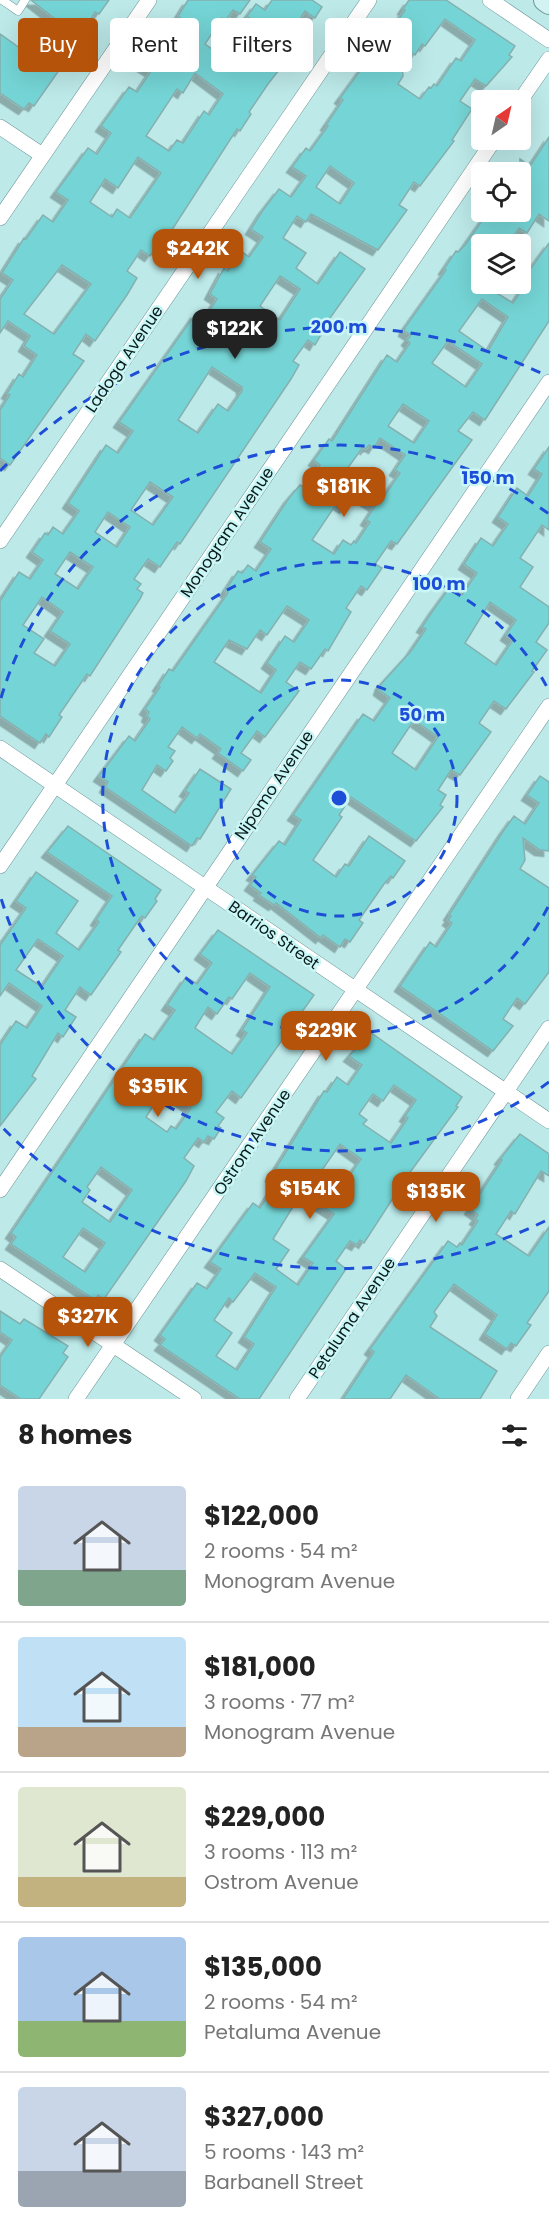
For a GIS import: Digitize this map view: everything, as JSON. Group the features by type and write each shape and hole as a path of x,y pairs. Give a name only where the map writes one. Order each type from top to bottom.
{"main road":[{"path":"545,0 549,3"}],"street":[{"path":"0,218 149,0"},
{"name":"Ladoga Avenue","path":"0,541 369,0"},
{"path":"490,0 549,40"},
{"path":"528,90 549,60"},
{"path":"0,127 42,155"},
{"name":"Monogram Avenue","path":"0,866 487,150"},
{"name":"Nipomo Avenue","path":"0,1190 549,382"},
{"name":"Ostrom Avenue","path":"76,1399 549,706"},
{"name":"Barrios Street","path":"0,748 549,1121"},
{"name":"Petaluma Avenue","path":"297,1399 549,1028"},
{"path":"0,1269 194,1399"},
{"path":"518,1399 549,1353"}],"lane":[{"path":"2,0 18,11 25,0"}],"building":[{"path":"31,0 109,0 99,14 95,12 91,18 54,18"},
{"path":"188,0 250,0 240,14 233,10 227,18 211,18 211,35 205,44 211,48 211,72 277,72 249,112 251,114 240,131 237,129 159,250 156,248 150,256 141,250 127,271 137,278 127,295 95,341 86,334 73,354 84,361 10,465 0,458 0,410 10,395 7,393 19,374 23,377 37,355 24,346 30,336 8,321 0,333 0,299 13,280 2,273 24,238 26,239 43,215 53,222 68,200 56,192 88,148 97,154 111,133 101,126 129,87 137,92 150,72 199,72 199,18 178,16","holes":["195,73 223,94 209,115 204,111 183,143 177,140 169,151 146,136 177,89 183,93","138,157 161,173 130,218 117,209 112,217 90,202 105,179 118,188","62,265 91,284 54,334 24,314"]},
{"path":"272,0 312,0 322,7 315,18 305,11 300,18 250,18 247,16 256,4 265,10"},
{"path":"409,0 446,0 515,46 509,55 512,57 486,86 475,79 460,101 471,111 452,140 454,141 420,186 414,182 399,205 407,210 378,250 311,214 306,222 297,216 283,238 306,253 296,268 318,284 340,252 365,269 320,332 322,333 315,345 308,340 293,361 299,365 291,379 180,544 177,542 160,567 148,559 134,579 141,584 137,589 143,593 140,599 90,676 87,674 59,715 62,717 49,737 46,734 40,743 0,716 0,601 19,572 30,579 43,560 32,552 45,533 48,535 53,527 63,534 79,511 68,503 106,445 118,453 133,431 119,422 196,313 204,319 217,299 210,294 224,268 228,271 241,251 249,257 263,237 251,229 263,210 279,189 291,197 306,176 292,167 306,148 310,151 328,126 326,125 343,100 340,98 359,72 403,72 403,76 398,84 420,99 429,87 431,88 434,84 437,86 456,58 461,61 475,40 445,19 425,46 422,44 415,55 412,53 412,18 399,18 405,10 403,9","holes":["330,166 354,183 340,204 316,187","280,276 300,289 280,320 260,306","212,367 242,387 242,391 228,411 218,404 198,433 178,420","150,482 173,497 153,525 131,510","108,512 130,527 117,547 95,532","70,552 93,567 78,589 55,574","42,597 63,612 50,631 70,644 55,666 34,653 44,639 23,625"]},
{"path":"0,34 18,47 18,72 58,72 34,106 29,103 24,109 0,93"},
{"path":"549,137 549,221 539,214 527,233 519,228 515,234 473,234 481,222 531,222 531,164"},
{"path":"471,236 471,294 498,294 513,303 519,294 531,294 531,268 549,243 549,321 485,420 473,412 458,431 472,440 397,544 391,541 375,564 382,568 367,590 361,586 346,608 351,612 328,651 325,649 311,669 300,662 286,682 299,691 265,737 257,731 241,753 251,760 243,771 218,753 221,749 200,734 197,738 182,727 168,747 175,751 170,758 173,761 166,771 157,765 142,790 175,813 189,793 185,791 200,769 231,789 200,839 197,838 192,846 105,787 108,782 99,776 129,736 135,741 150,719 147,716 149,712 145,709 160,687 158,686 169,669 173,671 228,593 225,591 238,571 242,573 248,565 256,571 271,549 260,542 289,498 300,485 304,487 320,465 314,460 329,439 332,441 387,355 397,362 410,343 407,340 411,335 404,331 406,326 446,270 444,269 456,251 458,252","holes":["482,299 508,317 488,351 459,331","448,341 482,364 466,387 432,363","403,404 429,421 414,443 388,426","380,438 405,455 395,470 400,473 385,495 347,469 363,447 366,449 369,445 374,448","355,493 375,506 366,520 370,522 356,543 354,541 351,545 343,540 334,554 312,540 337,503 345,508","287,606 309,620 294,642 285,636 267,663 276,670 261,693 214,662 229,640 247,649 260,630 267,635"]},
{"path":"549,447 549,530 542,525 520,558 533,567 520,587 549,607 549,623 536,642 547,650 532,671 534,672 506,709 494,701 479,723 491,732 460,775 451,770 438,790 446,795 440,805 443,807 416,841 351,797 339,815 342,817 313,860 336,877 345,864 349,866 369,836 405,861 393,878 391,876 384,884 359,920 363,923 350,942 345,939 340,947 323,935 321,938 276,903 274,905 259,895 261,893 250,885 256,877 252,875 279,841 285,845 301,820 293,815 363,714 374,721 390,698 379,690 381,684 411,651 426,629 422,627 450,587 462,595 477,573 464,564 481,538 493,546 508,524 498,517 517,488 528,496 542,474 534,469","holes":["490,602 516,620 506,635 513,640 496,665 465,643","414,720 438,737 416,770 392,753"]},
{"path":"540,776 549,782 549,851 540,850 523,838 525,860 520,869 549,888 549,972 525,1004 517,998 503,1019 513,1026 493,1051 400,986 430,942 436,947 452,923 448,920 451,916 449,915 514,816 525,824 539,803 527,795"},
{"path":"68,826 161,890 155,899 157,901 145,918 142,916 138,921 118,950 121,952 91,995 80,987 65,1010 76,1017 63,1037 58,1033 32,1076 36,1079 0,1126 0,1045 16,1021 27,1028 42,1006 9,983 0,996 0,945 26,908 16,901 36,872 78,901 56,933 79,950 99,922 96,920 112,896 47,852","holes":["38,939 63,956 42,987 16,970"]},
{"path":"218,930 314,995 241,1098 232,1091 216,1112 224,1118 218,1126 221,1128 214,1139 208,1136 204,1142 198,1138 184,1158 194,1166 186,1181 104,1299 98,1295 95,1300 11,1244 16,1237 11,1233 145,1034 154,1040 175,1010 167,1005 186,977 197,984 212,963 200,954","holes":["250,973 270,987 242,1030 247,1033 232,1054 195,1028 208,1007 217,1014 229,997 232,999","164,1089 191,1108 176,1129 171,1126 167,1132 146,1117","101,1167 132,1190 110,1222 82,1202 90,1190 87,1187","83,1228 105,1243 85,1272 63,1257"]},
{"path":"370,1032 462,1097 456,1106 458,1107 408,1175 364,1243 360,1240 357,1245 350,1241 336,1261 346,1269 259,1399 240,1399 160,1345 165,1339 160,1335 197,1283 207,1289 221,1269 210,1262 253,1203 260,1208 278,1180 271,1176 324,1091 327,1092 337,1077 348,1085 362,1065 349,1056","holes":["394,1085 416,1100 405,1116 408,1118 391,1143 363,1124 367,1120 359,1114 373,1094 383,1101","340,1144 361,1159 343,1185 322,1170","305,1195 334,1214 303,1257 313,1263 298,1285 276,1269 289,1250 273,1239 294,1205","255,1273 276,1287 244,1337 254,1344 237,1370 216,1356 232,1333 214,1320 229,1298 233,1302"]},
{"path":"520,1134 549,1154 549,1176 541,1171 515,1214 511,1211 496,1234 529,1256 549,1227 549,1291 527,1323 531,1325 516,1346 511,1343 507,1349 485,1334 497,1315 454,1284 434,1312 437,1316 430,1327 497,1371 480,1399 440,1399 406,1375 390,1399 343,1399 374,1352 370,1349 448,1241 457,1247 460,1243 462,1245 478,1221 475,1219 478,1215 470,1209 502,1160 500,1159"},
{"path":"0,1311 20,1324 24,1319 68,1346 63,1353 68,1357 39,1399 21,1399 0,1385 0,1357 12,1340 0,1332"}]}
